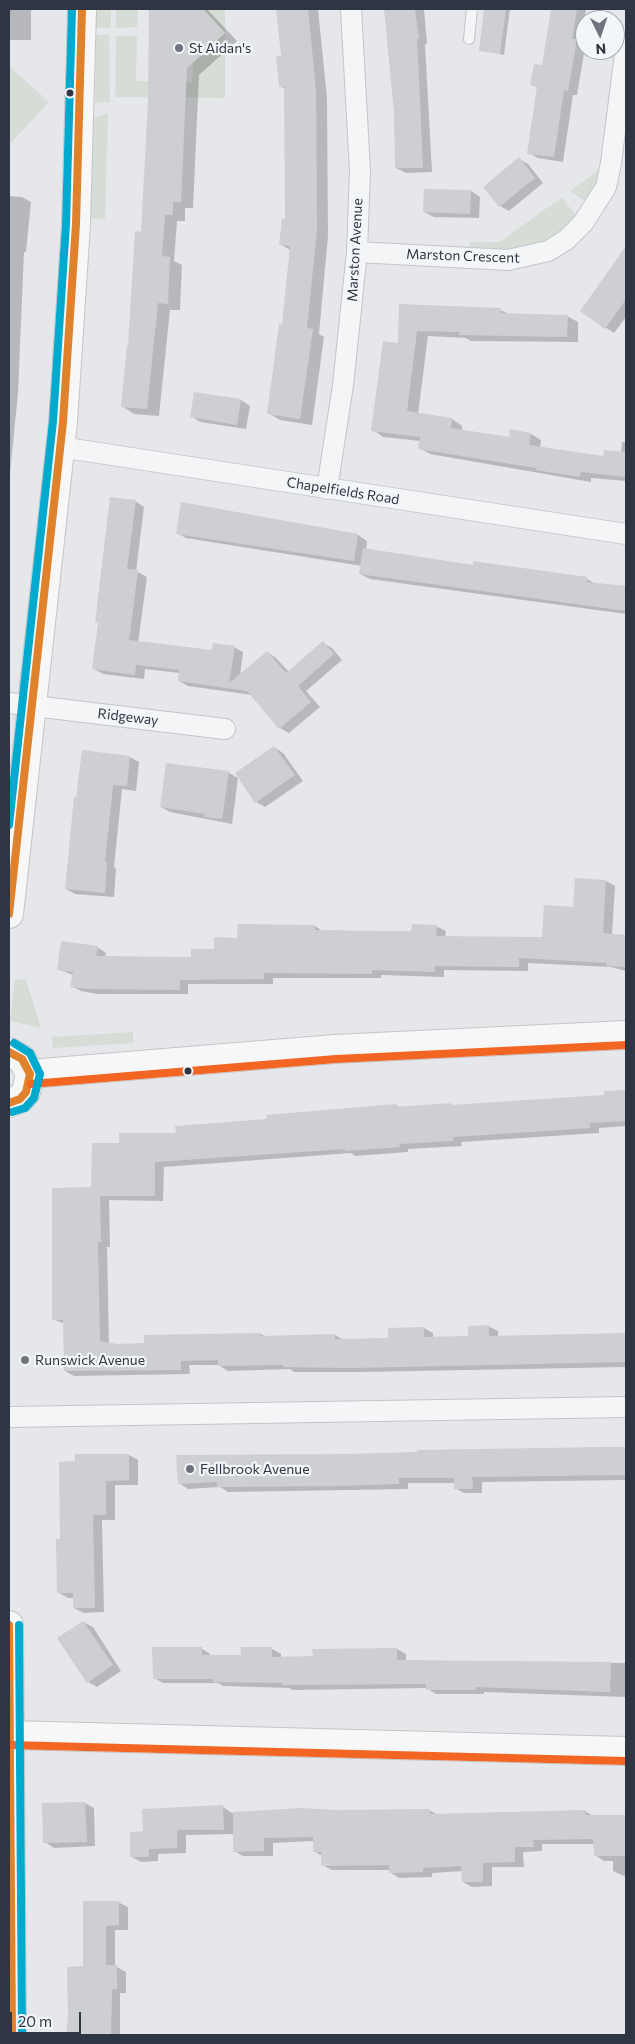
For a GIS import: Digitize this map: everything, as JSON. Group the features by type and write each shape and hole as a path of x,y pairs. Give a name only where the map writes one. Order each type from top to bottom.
{"street":[{"path":"9,914 20,705 60,447 76,224 82,9"},
{"name":"Marston Avenue","path":"327,489 343,385 357,252 360,171 351,9"},
{"name":"Marston Crescent","path":"357,252 508,260 548,251 566,240 587,217 606,187 612,163 626,46"},
{"name":"Chapelfields Road","path":"60,447 626,534"},
{"name":"Ridgeway","path":"20,705 225,729"},
{"path":"30,1074 325,1050 626,1035"},
{"path":"9,1052 22,1059 30,1074 26,1092 20,1099 9,1103"},
{"path":"9,1417 626,1407"},
{"path":"9,1625 11,2027"},
{"path":"10,1735 626,1751"}],"lane":[{"path":"469,39 472,9"}],"shaded area":[{"path":"96,9 111,9 111,28 96,28"},
{"path":"116,9 138,9 137,27 116,28"},
{"path":"203,9 225,9 225,33"},
{"path":"225,33 225,98 115,97 116,36 137,36 136,81 192,82 193,63"},
{"path":"96,35 109,35 110,102 95,103"},
{"path":"9,66 49,102 9,145"},
{"path":"108,114 105,219 90,218 94,117"},
{"path":"601,168 594,190 587,202 570,191"},
{"path":"562,197 575,215 564,228 548,239 517,251 471,251 470,242 500,242"},
{"path":"15,979 26,980 41,1028 10,1021"},
{"path":"133,1032 133,1043 53,1048 52,1037"}],"building":[{"path":"149,9 203,9 225,33 187,68 181,202 173,202 173,215 165,215 162,256 170,257 168,304 158,303 147,409 121,407 128,346 135,231 141,232 148,101"},
{"path":"276,9 308,9 316,91 317,229 307,328 313,329 300,419 267,414 279,324 282,325 290,246 279,245 282,219 285,219 284,87 279,87 276,56 281,56"},
{"path":"384,9 415,9 419,39 417,39 423,168 395,168 394,112"},
{"path":"484,9 506,9 500,54 479,51"},
{"path":"551,9 577,9 575,10 572,39 575,39 575,51 568,91 564,90 554,157 527,154 537,86 530,85 534,64 542,65"},
{"path":"519,157 535,178 499,207 483,187"},
{"path":"424,189 471,190 470,214 423,212"},
{"path":"626,246 626,299 605,329 580,311"},
{"path":"399,304 501,308 501,313 568,315 567,337 459,335 459,332 417,331 407,411 452,418 451,428 509,437 510,429 531,433 529,445 603,456 604,450 626,452 626,477 581,472 580,477 418,449 420,437 371,431 383,341 398,343"},
{"path":"194,392 241,399 237,425 190,417"},
{"path":"110,497 136,500 127,569 138,570 129,640 212,650 213,643 235,646 229,683 267,651 286,673 323,641 334,654 298,686 311,702 279,729 247,691 178,681 179,670 136,665 135,675 92,669 98,623 95,623"},
{"path":"181,502 358,534 354,561 176,534"},
{"path":"363,548 473,565 473,561 587,577 587,582 626,586 626,611 359,574"},
{"path":"274,746 295,775 255,803 235,773"},
{"path":"82,750 130,756 127,786 113,785 105,862 107,862 105,893 65,889 74,797 76,798"},
{"path":"166,763 229,771 222,819 204,817 205,814 160,807"},
{"path":"575,878 606,880 603,933 626,935 626,967 606,966 607,963 519,958 519,967 435,966 435,972 372,970 372,974 264,973 264,979 180,980 180,990 87,989 70,987 73,972 57,970 61,941 98,946 96,956 191,957 191,949 214,949 214,937 237,938 238,924 315,925 315,930 384,931 411,931 412,924 437,925 436,936 542,937 544,905 573,907"},
{"path":"626,1090 626,1121 590,1123 590,1128 453,1137 453,1141 399,1144 400,1147 155,1162 155,1196 100,1196 101,1242 98,1242 100,1341 117,1344 144,1343 144,1335 261,1333 261,1336 335,1334 335,1339 388,1338 388,1328 424,1327 424,1337 468,1336 468,1326 489,1325 489,1336 626,1333 626,1362 352,1368 283,1367 283,1365 218,1366 218,1360 181,1361 181,1370 64,1371 63,1320 52,1320 52,1188 91,1187 92,1143 119,1143 119,1133 176,1133 175,1126 267,1119 266,1115 396,1104 396,1107 450,1103 450,1105 604,1095 604,1091"},
{"path":"626,1447 626,1475 472,1477 473,1489 454,1489 454,1478 399,1478 399,1484 335,1486 217,1487 217,1482 178,1484 176,1455 346,1454 417,1452 417,1450"},
{"path":"75,1454 129,1454 129,1480 106,1481 106,1515 93,1515 95,1608 73,1608 73,1593 57,1593 56,1539 60,1539 59,1462 75,1461"},
{"path":"83,1621 113,1665 87,1683 57,1638"},
{"path":"152,1647 202,1647 202,1655 241,1655 241,1647 272,1647 272,1657 313,1656 312,1649 397,1648 397,1660 611,1662 610,1692 476,1687 476,1690 426,1690 426,1684 282,1685 282,1683 213,1682 213,1679 153,1679"},
{"path":"85,1802 87,1842 43,1843 42,1803"},
{"path":"223,1805 224,1830 177,1830 177,1848 149,1849 149,1857 130,1857 130,1832 143,1831 142,1809"},
{"path":"301,1808 336,1810 430,1809 430,1814 585,1810 585,1815 626,1815 626,1856 594,1856 593,1839 533,1840 534,1847 515,1847 515,1862 483,1863 483,1882 462,1882 461,1866 423,1868 423,1872 389,1873 389,1865 321,1866 321,1852 313,1852 313,1837 264,1838 264,1851 233,1852 233,1812"},
{"path":"83,1901 119,1901 119,1925 106,1926 106,1965 117,1965 117,1989 112,1989 111,2035 66,2035 68,2015 67,1967 83,1966"}],"transit line":[{"path":"9,825 53,421 66,224 72,9"},
{"path":"9,914 63,422 76,224 82,9"},
{"path":"12,1112 25,1108 34,1098 40,1074 30,1053 14,1043"},
{"path":"31,1084 336,1059 626,1045"},
{"path":"9,1052 22,1059 30,1074 26,1092 20,1099 9,1103"},
{"path":"9,1625 12,2035"},
{"path":"19,1625 22,2035"},
{"path":"9,1745 626,1761"}],"place":[{"name":"St Aidan's","path":"179,48"},
{"name":"Runswick Avenue","path":"25,1360"},
{"name":"Fellbrook Avenue","path":"190,1469"}]}
